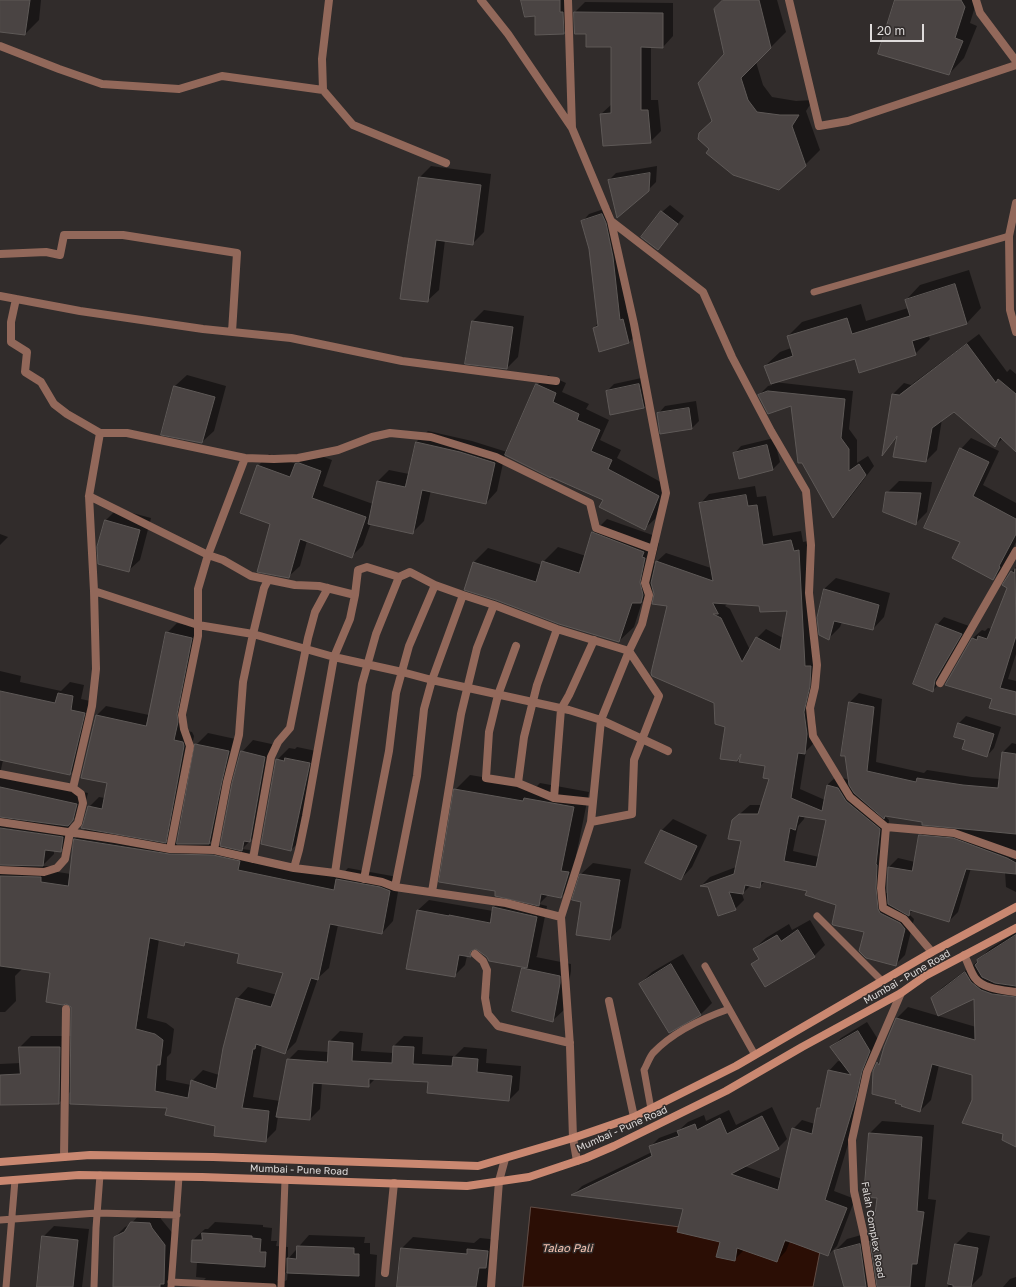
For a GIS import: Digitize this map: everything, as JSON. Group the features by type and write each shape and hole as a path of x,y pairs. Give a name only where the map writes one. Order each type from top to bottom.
{"main road":[{"name":"Mumbai - Pune Road","path":"0,1162 90,1155 214,1157 478,1166 573,1138 634,1117 651,1109 736,1066 932,952 1016,907"},
{"name":"Mumbai - Pune Road","path":"0,1181 79,1175 100,1175 467,1186 529,1177 577,1161 614,1146 726,1091 901,993 925,976 1016,928"}],"street":[{"path":"329,0 322,59 323,90 353,125 446,163"},
{"path":"481,0 508,34 572,128 611,221 634,324 666,493 645,583 649,595 642,624 629,651 601,720 591,822 561,917 570,1043 573,1138 577,1161"},
{"path":"568,0 572,128"},
{"path":"789,0 819,126 848,121 1016,65"},
{"path":"976,0 980,13 1016,61"},
{"path":"0,46 58,69 102,84 179,90 222,76 323,90"},
{"path":"1016,203 1009,236 1010,310 1016,332"},
{"path":"611,221 703,292 732,358 806,490 811,545 809,593 817,665 815,687 810,708 813,736 850,797 886,827 954,833 1016,855"},
{"path":"0,254 46,252 60,255 64,235 122,235 237,253 232,332"},
{"path":"0,296 80,311 232,332 291,338 402,361 556,381"},
{"path":"16,299 11,322 11,342 27,352 25,372 41,382 54,404 100,433 127,433 245,458 274,459 298,458 338,450 372,437 390,433 431,437 496,457 590,503 596,528 652,549"},
{"path":"73,788 92,706 96,669 89,496 100,433"},
{"path":"170,849 190,746 184,729 182,715 198,636 198,589 208,555 245,458"},
{"path":"89,496 208,555 223,560 251,576 295,586 319,586 355,595"},
{"path":"940,683 1012,564 1016,551"},
{"path":"294,868 305,823 334,657 350,619 358,570 367,567 399,577 410,572 435,585 557,628 629,651 658,696 634,760 632,814 591,822"},
{"path":"336,872 362,684 376,634 399,577"},
{"path":"214,850 227,782 239,735 243,682 264,588 268,580"},
{"path":"364,879 389,751 396,693 410,646 435,585"},
{"path":"253,859 271,757 278,742 290,728 305,649 315,612 328,588"},
{"path":"94,591 198,625 253,634 334,657 561,708 601,720 668,751"},
{"path":"395,887 418,776 424,709 432,680 463,595"},
{"path":"432,892 461,714 477,648 494,605"},
{"path":"518,783 524,736 532,702 557,628"},
{"path":"554,798 561,708 569,695 594,640"},
{"path":"516,646 498,695 489,732 486,778 518,783 554,798 592,802"},
{"path":"0,774 73,788 81,794 83,803 78,823 70,832 65,859 57,868 44,872 0,870"},
{"path":"0,822 115,839 170,849 214,850 294,868 336,872 382,882 395,887 506,902 561,917"},
{"path":"886,827 881,888 883,908 904,920 932,952"},
{"path":"475,954 483,960 487,970 485,998 488,1014 498,1026 570,1043"},
{"path":"964,955 975,978 981,983 991,987 1016,992"},
{"name":"Falah Complex Road","path":"872,1287 864,1235 854,1191 852,1140 867,1072 901,993"},
{"path":"609,1001 634,1117"},
{"path":"64,1157 66,1009"},
{"path":"491,1287 499,1181 505,1159"},
{"path":"385,1273 394,1183"}],"lane":[{"path":"814,292 1009,236"},
{"path":"818,916 882,981"},
{"path":"705,966 755,1055"},
{"path":"651,1109 644,1070 653,1054 674,1036 697,1022 729,1009"},
{"path":"94,1287 100,1175"},
{"path":"179,1177 171,1284 273,1287"},
{"path":"6,1287 15,1180"},
{"path":"282,1287 285,1180"},
{"path":"0,1220 11,1218 97,1213 176,1215"}],"water":[{"name":"Talao Pali","path":"531,1207 821,1246 813,1287 523,1287"}],"building":[{"path":"0,0 30,0 25,35 0,32"},
{"path":"521,0 560,0 560,12 563,12 564,34 535,35 535,16 525,17"},
{"path":"723,0 759,0 771,48 741,78 748,100 757,112 780,115 799,115 792,126 806,166 779,190 733,175 706,153 709,149 698,139 699,133 712,121 698,83 724,54 714,9"},
{"path":"895,0 961,0 965,7 955,38 963,41 949,75 878,54"},
{"path":"574,12 663,13 663,48 641,47 641,110 648,110 651,143 603,146 600,114 611,113 611,47 586,47 586,34 575,34"},
{"path":"650,173 649,191 617,218 608,180"},
{"path":"419,177 481,185 473,245 436,240 428,302 400,299"},
{"path":"661,211 678,224 658,250 641,237"},
{"path":"602,214 606,223 613,257 620,320 623,319 629,343 599,352 593,328 598,326 589,249 581,221"},
{"path":"955,284 967,324 912,341 916,355 859,373 855,359 771,384 764,366 793,356 787,336 847,318 852,334 910,316 905,300"},
{"path":"472,321 513,327 507,369 465,364"},
{"path":"967,344 996,383 998,379 1016,394 1016,452 1000,437 995,447 954,412 932,428 926,462 893,457 897,436 882,456 892,394 899,395"},
{"path":"536,384 556,393 553,402 579,414 577,420 600,430 591,451 612,460 608,469 659,496 645,530 599,507 603,500 551,478 505,455"},
{"path":"639,384 644,408 610,415 606,391"},
{"path":"174,386 215,397 202,443 161,435"},
{"path":"768,391 845,399 841,438 849,449 849,471 859,464 866,475 833,518 802,463 798,463 791,406 768,414 758,395"},
{"path":"689,408 692,429 660,434 657,413"},
{"path":"416,442 460,452 495,463 486,504 422,490 413,534 368,524 377,481 405,487"},
{"path":"767,445 773,470 739,479 733,453"},
{"path":"960,448 989,462 973,496 1016,519 1016,534 993,580 952,558 960,542 924,528"},
{"path":"299,463 321,471 312,498 366,517 352,558 300,539 289,578 257,572 270,524 240,513 257,465 290,477 295,464"},
{"path":"886,492 921,493 916,525 883,512"},
{"path":"746,495 748,506 757,505 763,545 791,540 794,551 799,550 805,666 811,666 810,686 804,712 807,734 805,754 798,753 791,798 822,811 827,785 838,788 846,801 880,829 876,864 878,909 880,913 900,923 905,929 896,966 866,958 859,951 864,932 833,925 836,905 805,895 807,891 761,881 760,888 745,885 743,894 729,892 736,910 718,916 708,887 700,886 734,874 741,841 728,839 732,820 739,814 758,814 769,779 763,778 765,766 739,762 741,754 737,761 720,759 725,727 715,724 714,703 652,676 651,673 667,606 652,604 654,594 651,583 656,561 713,581 699,503","holes":["713,603 759,606 760,612 787,611 780,650 756,637 742,662 721,618 713,614 718,614","799,816 826,820 816,867 784,861 790,828 795,830"]},
{"path":"105,520 140,530 129,572 98,564 97,547"},
{"path":"592,532 644,552 642,557 645,558 640,582 643,595 641,603 632,603 619,642 559,624 496,600 464,590 473,562 536,582 542,561 579,573"},
{"path":"1015,569 1016,636 1000,688 1016,692 1016,715 989,708 992,699 945,685 972,638 977,640 978,636 987,639 1007,588 1002,585 1011,571 1014,573"},
{"path":"824,589 879,605 873,630 834,621 829,640 819,635 817,618"},
{"path":"936,624 962,634 935,680 933,692 913,684"},
{"path":"166,632 192,638 177,714 178,722 174,740 183,742 184,746 166,843 81,828 88,806 102,809 107,783 81,778 96,715 146,726"},
{"path":"0,691 55,703 58,693 73,696 71,710 85,713 70,775 0,760"},
{"path":"849,702 874,707 867,771 916,782 917,778 963,785 998,788 1002,752 1016,754 1016,834 922,825 922,822 885,816 884,819 854,793 849,785 845,756 841,756"},
{"path":"958,723 994,734 987,757 962,749 965,740 954,737"},
{"path":"195,744 229,751 209,844 177,844"},
{"path":"241,751 265,757 250,842 244,841 242,851 220,846 232,783"},
{"path":"285,758 310,763 291,851 261,844 276,759 284,761"},
{"path":"0,787 77,804 73,820 68,826 0,817"},
{"path":"454,789 523,801 524,798 574,807 561,871 569,872 561,898 541,894 539,906 495,896 495,891 439,882"},
{"path":"0,828 63,837 61,852 45,850 43,866 0,865"},
{"path":"661,830 697,846 681,880 645,863"},
{"path":"919,835 953,838 1007,858 1016,863 1016,874 966,869 949,922 910,910 909,916 888,904 888,867 912,871"},
{"path":"74,839 169,854 213,855 240,861 238,870 334,890 336,879 380,887 390,891 382,934 330,924 318,980 311,978 285,1054 256,1044 255,1049 253,1049 242,1108 269,1111 266,1142 214,1136 215,1126 165,1115 167,1108 70,1104 71,1007 66,1004 63,1005 46,1002 50,973 0,966 0,876 41,877 41,882 68,886","holes":["150,938 184,946 185,942 239,954 237,963 283,973 271,1007 236,998 223,1048 216,1089 191,1080 188,1098 155,1091 157,1065 160,1065 163,1040 155,1034 136,1029"]},
{"path":"580,874 620,880 610,940 576,935 581,902 572,900"},
{"path":"493,907 537,917 527,968 489,961 487,957 476,949 471,951 471,957 459,955 455,977 406,969 417,910 490,923"},
{"path":"798,930 815,957 765,987 751,964 759,959 753,949 777,935 781,941"},
{"path":"1016,935 1016,986 995,983 982,977 975,965 978,962 977,960"},
{"path":"671,964 701,1015 669,1033 639,984"},
{"path":"522,968 560,976 553,1022 512,1011"},
{"path":"965,972 971,982 981,990 992,994 1016,997 1016,1147 1002,1140 1003,1134 962,1123 972,1100 972,1075 932,1064 920,1112 895,1103 896,1100 872,1094 873,1071 877,1062 879,1065 884,1047 896,1018 975,1040 974,999 938,1016 931,998"},
{"path":"858,1031 870,1051 862,1071 856,1098 825,1200 847,1208 828,1256 785,1240 777,1262 737,1248 735,1261 716,1257 720,1242 677,1232 683,1209 571,1195 652,1156 649,1146 679,1136 677,1131 695,1124 697,1130 720,1118 727,1134 762,1116 779,1149 731,1174 778,1190 792,1128 812,1134 817,1108 820,1108 828,1070 851,1075 830,1047"},
{"path":"329,1041 353,1043 352,1061 392,1063 393,1046 414,1047 413,1064 452,1066 453,1057 478,1059 477,1072 512,1076 509,1101 427,1093 428,1082 369,1079 369,1087 313,1083 310,1120 276,1117 287,1059 327,1062"},
{"path":"19,1047 60,1047 59,1104 0,1105 0,1075 20,1074"},
{"path":"869,1133 922,1137 917,1211 924,1212 917,1264 912,1264 910,1287 877,1287 870,1241 872,1240 877,1198 864,1197"},
{"path":"131,1222 150,1223 165,1245 164,1284 160,1284 160,1287 113,1287 114,1237 124,1232"},
{"path":"202,1233 252,1236 252,1238 261,1239 260,1252 266,1252 265,1267 191,1262 192,1240 202,1240"},
{"path":"42,1236 78,1240 73,1287 37,1287"},
{"path":"860,1244 866,1287 844,1287 834,1251"},
{"path":"955,1244 978,1248 971,1287 953,1287 953,1285 948,1284"},
{"path":"297,1246 354,1248 354,1254 359,1254 359,1276 287,1273 287,1258 296,1259"},
{"path":"401,1248 467,1254 467,1249 488,1251 486,1268 479,1268 476,1287 397,1287"}]}
